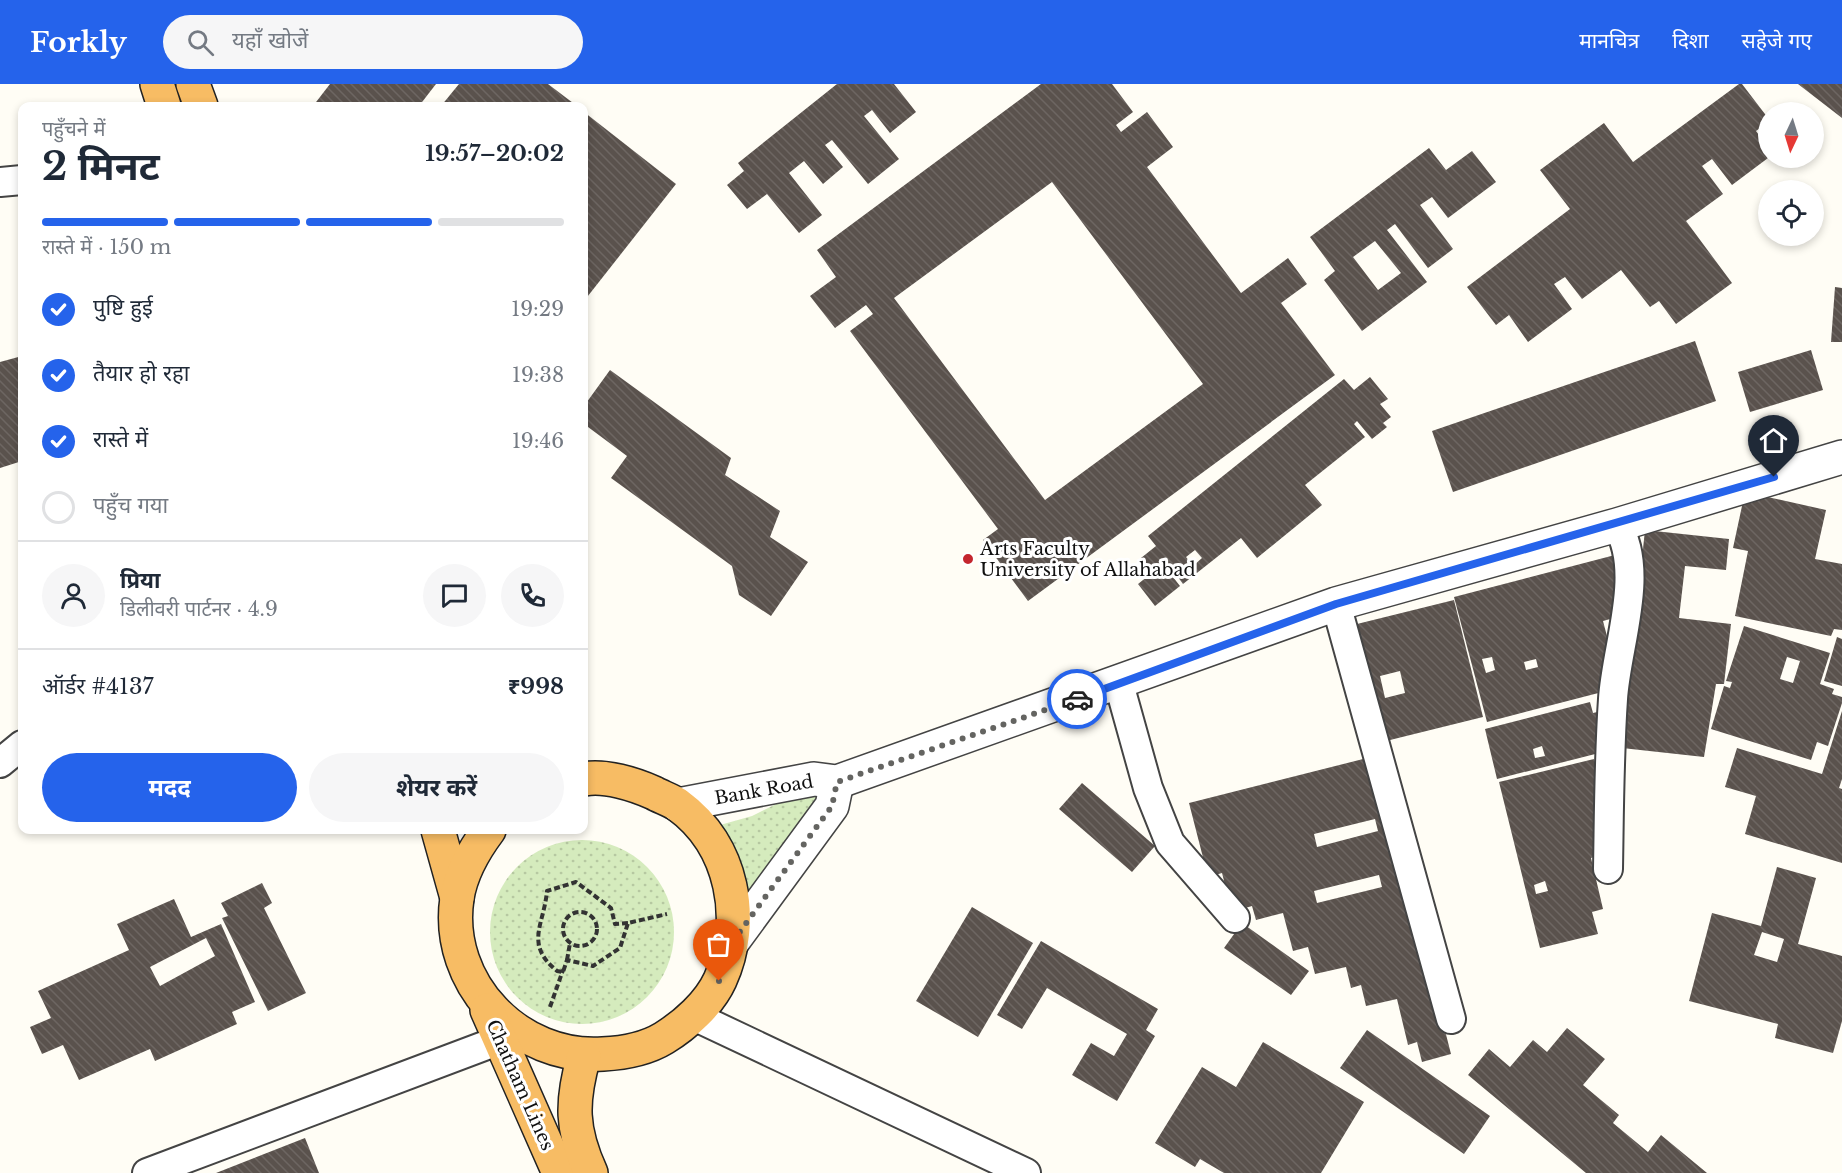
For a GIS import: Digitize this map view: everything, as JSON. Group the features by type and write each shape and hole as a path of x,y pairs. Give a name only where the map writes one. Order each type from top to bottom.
{"highway":[{"path":"157,84 163,102"},
{"path":"193,84 200,102"},
{"name":"Chatham Lines","path":"480,996 501,1019 526,1038 554,1050 584,1056 624,1053 662,1040 694,1016 719,981 733,941 734,903 725,866 706,832 678,805 635,784 588,779"},
{"name":"Chatham Lines","path":"439,834 457,898"},
{"name":"Chatham Lines","path":"486,834 471,852 457,898 456,932 464,966 480,996 559,1173"},
{"name":"Chatham Lines","path":"584,1056 575,1089 574,1120 579,1148 591,1173"}],"street":[{"path":"0,182 18,180"},
{"name":"Bank Road","path":"678,805 814,779 837,782 1119,684 1336,604 1617,525 1842,457"},
{"path":"1608,869 1613,697 1626,612 1629,565 1626,539 1617,525"},
{"path":"1336,604 1451,1019"},
{"path":"1119,684 1148,788 1170,843 1235,918"},
{"path":"0,763 18,748"},
{"path":"733,941 832,806 837,782"},
{"path":"694,1016 1026,1173"},
{"path":"147,1173 500,1040"}],"path":[{"path":"570,943 582,946 592,941 597,931 592,915 575,911 563,922 562,928 570,943 563,972 557,971 541,954 537,943 538,928 545,912 547,891 576,882 611,908 615,924 667,914"},
{"path":"567,960 593,966 607,959 620,948 628,922"},
{"path":"550,1007 567,960"}],"green space":[{"path":"811,787 822,800 744,901 713,827 752,816"},
{"path":"582,840 600,841 617,847 633,855 647,867 659,881 667,897 673,914 673,950 667,967 659,983 647,997 633,1009 617,1017 600,1023 582,1024 564,1023 547,1017 531,1009 517,997 505,983 497,967 491,950 490,932 491,914 497,897 505,881 517,867 531,855 547,847 564,841"}],"building":[{"path":"330,84 436,84 422,102 316,102"},
{"path":"459,84 548,84 572,102 444,102"},
{"path":"837,84 894,84 916,112 890,133 872,110 864,116 899,159 868,184 832,140 825,145 843,167 823,184 804,161 789,173 822,215 799,233 767,194 747,209 727,185 744,171 738,163"},
{"path":"1041,84 1112,84 1133,112 1116,125 1121,132 1147,112 1173,147 1147,167 1241,293 1288,258 1307,284 1281,303 1335,375 1028,601 983,540 998,529 850,331 873,314 866,305 835,328 810,296 836,277 817,250","holes":["1052,182 1203,384 1045,500 894,298"]},
{"path":"1742,84 1758,105 1758,130 1756,131 1758,134 1758,166 1732,185 1712,159 1702,166 1723,194 1686,221 1732,283 1676,324 1659,301 1650,307 1621,270 1582,299 1565,277 1554,284 1572,309 1528,342 1509,315 1496,325 1467,287 1570,209 1540,170 1604,123 1633,162"},
{"path":"1798,84 1842,84 1842,118"},
{"path":"588,115 676,184 588,296"},
{"path":"1429,148 1446,170 1472,151 1496,182 1448,218 1432,197 1420,205 1453,249 1428,268 1395,224 1387,230 1427,282 1362,331 1324,280 1335,271 1310,237","holes":["1375,241 1401,273 1378,290 1353,257"]},
{"path":"1835,287 1842,288 1842,342 1831,342"},
{"path":"1695,341 1716,401 1453,492 1432,431"},
{"path":"1811,350 1823,390 1750,412 1738,372"},
{"path":"18,357 18,462 0,468 0,362"},
{"path":"610,370 731,458 725,475 780,511 770,537 808,562 771,616 739,595 732,566 611,478 627,456 588,427 588,400"},
{"path":"1370,377 1388,399 1380,404 1391,417 1383,423 1387,427 1372,439 1357,421 1354,424 1365,437 1305,485 1322,505 1257,558 1241,538 1183,584 1172,569 1169,572 1180,586 1155,606 1138,584 1153,572 1141,558 1156,546 1148,536 1344,379 1354,390","holes":["1195,550 1202,558 1193,566 1186,557"]},
{"path":"1745,492 1826,510 1815,559 1842,564 1842,630 1834,629 1831,636 1735,616 1748,551 1733,548"},
{"path":"1645,530 1729,539 1726,570 1685,566 1679,618 1731,624 1724,684 1716,684 1704,757 1622,748"},
{"path":"1615,555 1623,589 1614,591 1621,616 1603,621 1614,663 1610,690 1487,722 1454,597","holes":["1492,657 1495,670 1486,673 1482,659","1536,659 1538,667 1526,670 1524,662"]},
{"path":"1454,600 1483,717 1386,741 1357,624","holes":["1400,671 1405,693 1385,698 1380,676"]},
{"path":"1744,626 1830,653 1820,684 1834,689 1832,694 1842,697 1842,703 1828,746 1817,742 1811,760 1711,729 1724,686 1730,688 1732,682 1726,681","holes":["1787,657 1800,661 1793,683 1780,679"]},
{"path":"1837,637 1842,639 1842,686 1824,681"},
{"path":"1590,702 1593,713 1606,710 1607,751 1497,779 1485,729","holes":["1542,746 1545,756 1535,758 1533,749"]},
{"path":"1842,711 1842,779 1839,788 1842,789 1842,863 1745,834 1756,796 1725,787 1737,748 1822,774"},
{"path":"1375,756 1451,1054 1422,1062 1417,1042 1408,1045 1397,999 1366,1006 1361,985 1351,988 1346,967 1315,974 1308,947 1293,951 1283,913 1256,920 1252,906 1232,912 1222,873 1208,877 1189,803","holes":["1375,819 1378,831 1317,847 1314,834","1379,875 1382,887 1317,903 1314,891"]},
{"path":"1594,759 1606,804 1593,807 1604,854 1591,858 1603,909 1592,912 1598,934 1540,948 1499,782","holes":["1545,881 1548,891 1536,894 1534,885"]},
{"path":"1082,783 1155,846 1132,872 1059,809"},
{"path":"1777,867 1816,878 1798,944 1842,956 1842,1021 1833,1053 1775,1038 1778,1024 1689,1001 1712,913 1761,926","holes":["1762,932 1784,939 1777,962 1754,955"]},
{"path":"262,883 272,903 264,908 306,993 268,1011 222,918 228,916 221,903"},
{"path":"174,899 191,937 221,924 255,1002 232,1012 237,1024 155,1061 150,1049 79,1080 63,1045 42,1054 30,1027 51,1018 38,991 129,950 117,924","holes":["206,938 215,956 160,986 150,967"]},
{"path":"972,907 1033,943 978,1037 916,1001"},
{"path":"1242,923 1309,971 1291,995 1224,948"},
{"path":"1041,941 1158,1009 1146,1030 1155,1036 1117,1101 1072,1075 1091,1043 1114,1056 1127,1034 1047,988 1022,1029 997,1015"},
{"path":"1567,1028 1605,1059 1583,1085 1619,1115 1613,1123 1648,1152 1661,1135 1707,1173 1586,1173 1468,1075 1489,1049 1510,1067 1533,1040 1547,1052"},
{"path":"1367,1030 1490,1116 1464,1154 1340,1068"},
{"path":"1263,1042 1364,1102 1321,1173 1224,1173 1200,1159 1195,1167 1155,1143 1202,1067 1236,1087"},
{"path":"305,1138 319,1173 216,1173"}],"way so far":[{"path":"719,981 733,941 832,806 837,782 1077,699"}],"place":[{"name":"Arts Faculty University of Allahabad","path":"968,559"}],"route":[{"path":"1077,699 1336,604 1617,525 1774,477"}]}
